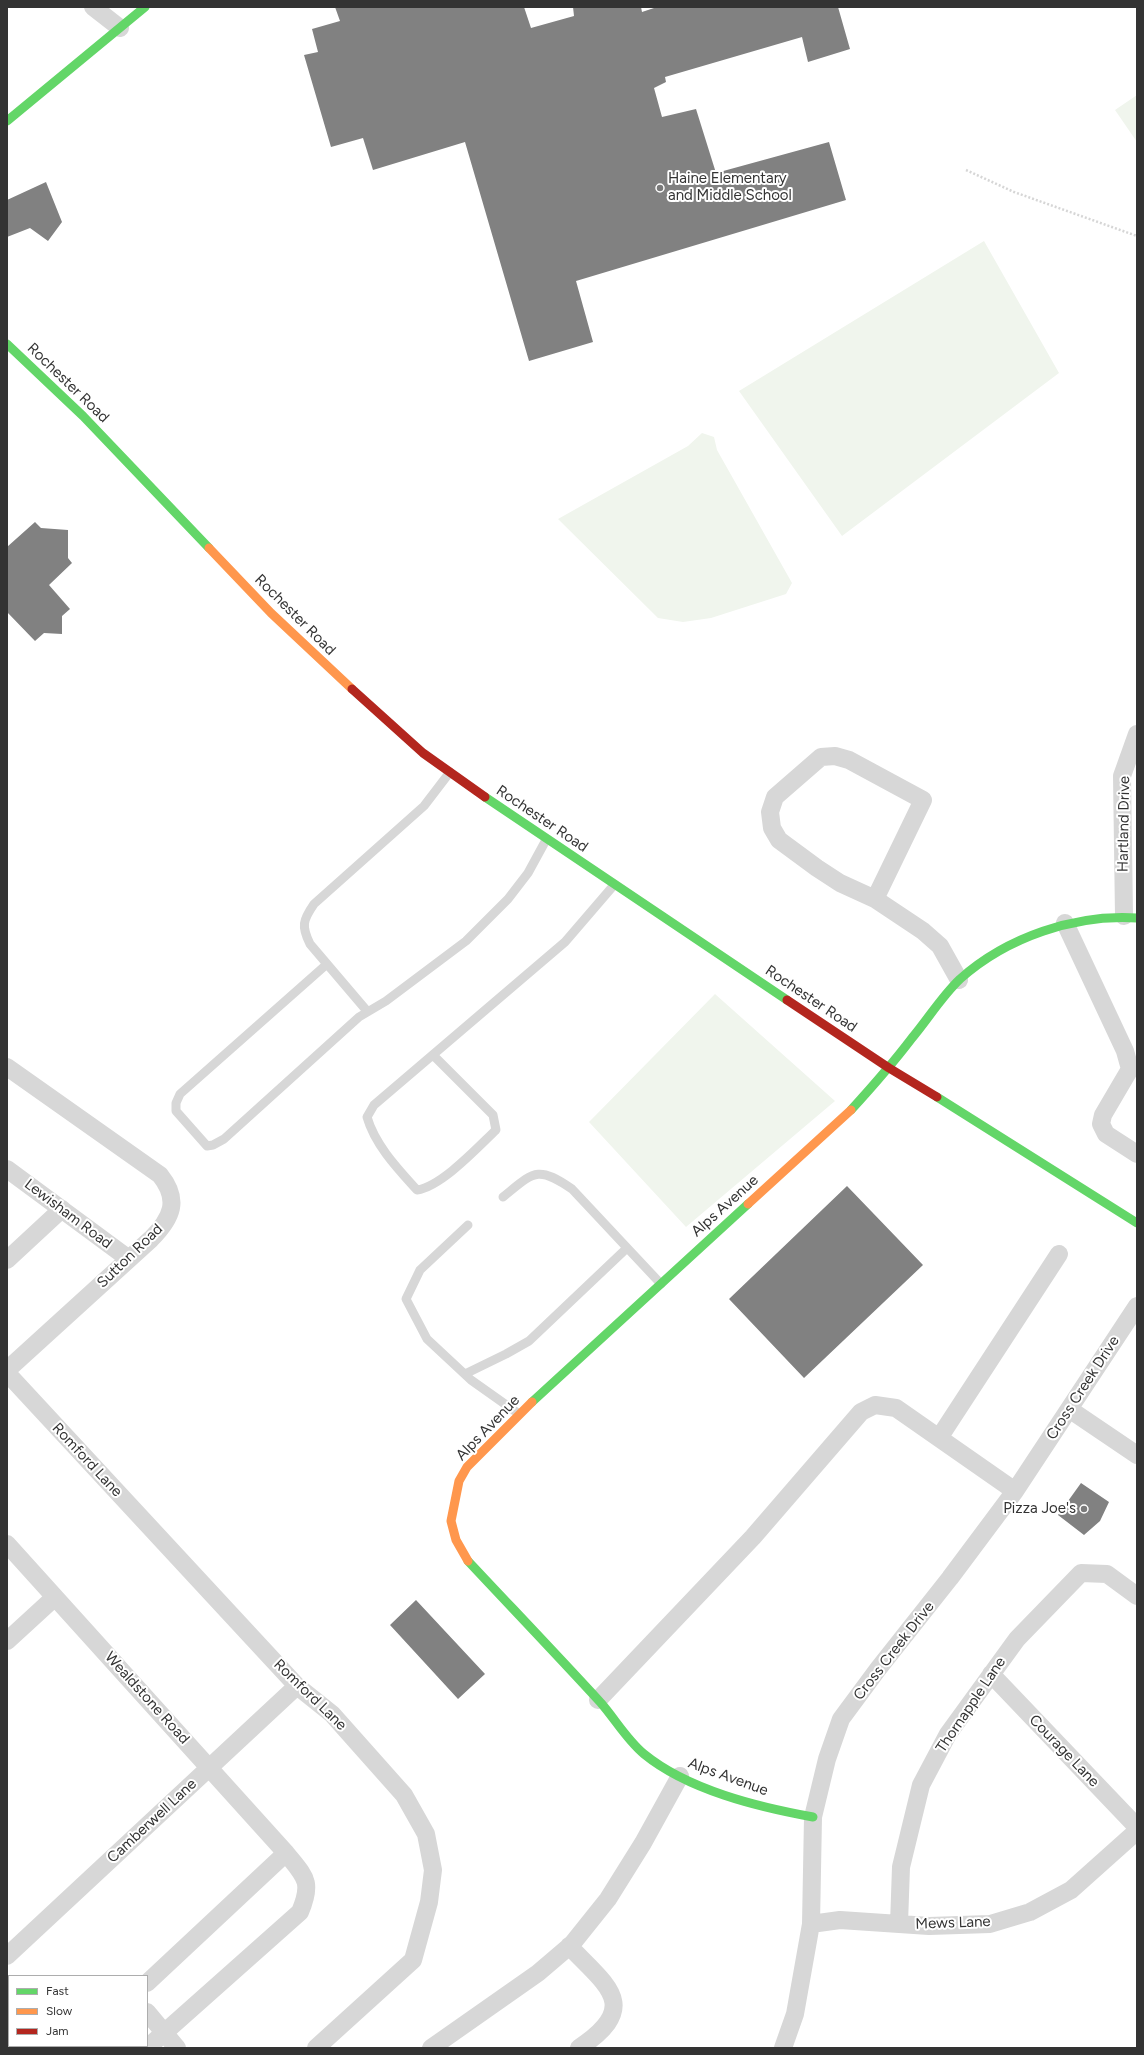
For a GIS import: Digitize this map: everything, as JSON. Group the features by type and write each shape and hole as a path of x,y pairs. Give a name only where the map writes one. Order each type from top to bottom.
{"street":[{"path":"93,7 120,28"},
{"path":"7,121 145,7"},
{"name":"Rochester Road","path":"7,344 83,416 271,613 325,666 423,753 546,840 889,1068 995,1132 1137,1223"},
{"name":"Hartland Drive","path":"1131,917 1122,776 1137,734"},
{"path":"875,899 923,800 849,760 835,756 822,757 775,797 770,812 772,828 779,840 816,868 840,882 875,899 923,931 940,946 959,980"},
{"name":"Alps Avenue","path":"813,1817 796,1814 740,1798 688,1781 644,1753 598,1700 466,1559 456,1540 451,1521 454,1499 459,1481 467,1467 519,1414 844,1117 889,1068 959,980 974,968 1015,943 1065,923 1131,917"},
{"path":"1065,923 1125,1051 1130,1069 1103,1115 1101,1124 1106,1134 1137,1154"},
{"name":"Sutton Road","path":"7,1067 160,1176 169,1187 172,1201 168,1217 161,1229 7,1372"},
{"name":"Lewisham Road","path":"7,1169 129,1260"},
{"path":"7,1260 62,1209"},
{"path":"939,1438 1059,1254"},
{"name":"Cross Creek Drive","path":"783,2048 795,2014 811,1924 813,1817 828,1759 842,1719 878,1669 950,1578 1015,1491 1137,1306"},
{"name":"Romford Lane","path":"7,1372 297,1686 332,1714 404,1795 426,1834 432,1870 429,1902 413,1960 316,2048"},
{"path":"598,1700 753,1537 861,1412 875,1405 896,1408 1015,1491"},
{"path":"1069,1409 1137,1455"},
{"name":"Wealdstone Road","path":"7,1544 286,1853 306,1879 306,1899 300,1912 147,2048"},
{"name":"Thornapple Lane","path":"899,1924 901,1868 921,1785 948,1734 1017,1639 1081,1573 1108,1574 1137,1596"},
{"path":"7,1641 55,1597"},
{"name":"Courage Lane","path":"992,1674 1137,1827"},
{"name":"Camberwell Lane","path":"7,1956 297,1686"},
{"path":"440,2045 538,1973 569,1946 608,1899 643,1843 680,1776"},
{"name":"Mews Lane","path":"811,1924 840,1920 929,1926 990,1924 1030,1912 1071,1890 1137,1831"},
{"path":"148,1982 286,1853"},
{"path":"569,1946 606,1984 612,1994 614,2003 613,2012 608,2021 598,2032 578,2048"},
{"path":"148,2013 177,2048"}],"lane":[{"path":"367,1011 310,944 304,932 304,922 307,914 314,904 424,806 450,772"},
{"path":"327,964 180,1094 176,1103 176,1111 207,1146 214,1145 224,1139 345,1029 367,1011 386,1001 466,941 508,898 528,872 546,840"},
{"path":"433,1054 493,1115 496,1130 439,1181 427,1188 417,1190 394,1164 370,1127 367,1117 374,1105 433,1054 565,942 614,885"},
{"path":"503,1197 528,1177 542,1173 557,1178 572,1189 661,1284"},
{"path":"468,1225 420,1270 406,1299 427,1339 464,1374 519,1414"},
{"path":"464,1374 529,1341 627,1248"}],"path":[{"path":"966,170 1014,192 1137,236"}],"shaded area":[{"path":"1137,95 1137,142 1115,110"},
{"path":"984,241 1059,373 842,536 739,391"},
{"path":"702,433 714,437 717,450 792,583 786,594 711,618 683,622 658,618 558,519 688,446"},
{"path":"715,994 835,1101 686,1227 589,1122"}],"building":[{"name":"Haine Elementary and Middle School","path":"335,7 524,7 531,28 574,16 573,7 641,7 642,12 657,7 838,7 850,49 808,62 802,37 665,77 666,82 654,88 662,117 696,109 716,173 829,142 846,200 576,281 593,342 529,361 465,142 373,170 363,138 331,147 304,55 318,52 312,29 340,21"},
{"path":"46,182 62,222 48,241 30,228 7,237 7,200"},
{"path":"35,522 41,528 68,530 68,558 72,563 49,585 70,609 62,616 62,634 44,633 35,641 7,612 7,547"},
{"path":"847,1186 923,1265 804,1378 729,1299"},
{"name":"Pizza Joe's","path":"1081,1483 1109,1502 1100,1521 1084,1535 1058,1515"},
{"path":"416,1600 485,1674 458,1699 390,1625"}],"traffic: fast":[{"path":"7,121 145,7"},
{"path":"7,344 83,416 209,548"},
{"path":"485,797 787,1000"},
{"path":"851,1110 875,1084 947,993 960,979 979,964 1020,940 1066,924 1090,920 1137,918"},
{"path":"937,1097 1137,1223"},
{"path":"532,1402 748,1204"},
{"path":"468,1561 601,1703 627,1736 644,1754 681,1778 702,1787 747,1802 813,1817"}],"traffic: slow":[{"path":"209,548 271,613 352,689"},
{"path":"748,1204 851,1110"},
{"path":"468,1561 456,1540 451,1521 459,1481 467,1467 532,1402"}],"traffic: jam":[{"path":"352,689 423,753 485,797"},
{"path":"787,1000 889,1068 937,1097"}],"place":[{"name":"Haine Elementary and Middle School","path":"660,188"},
{"name":"Pizza Joe's","path":"1084,1509"}]}
